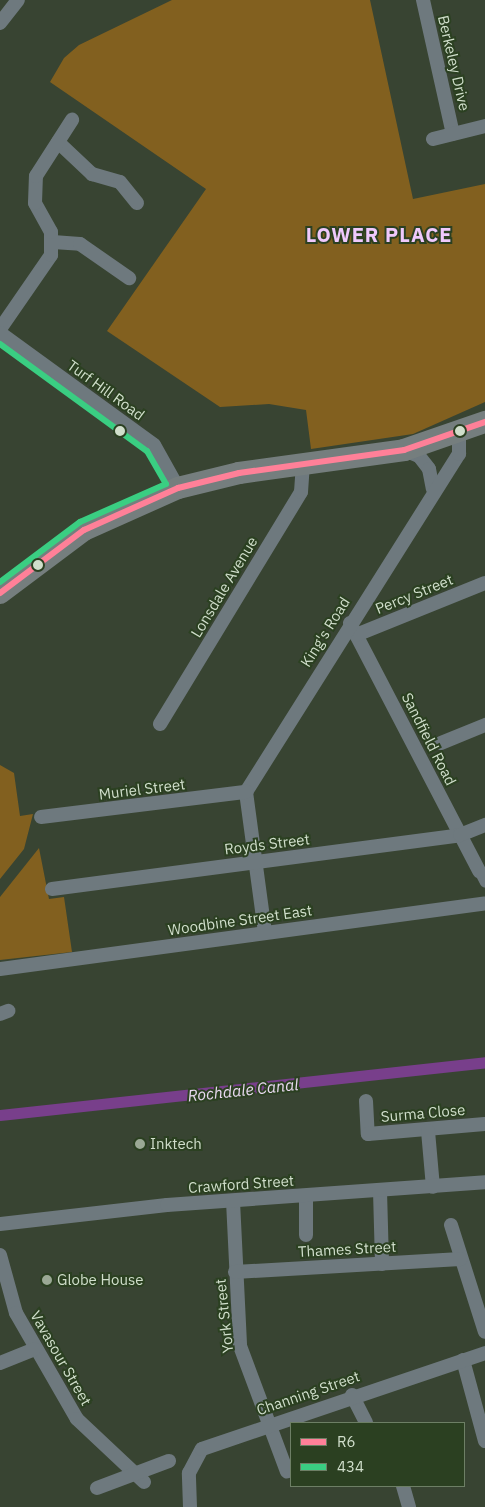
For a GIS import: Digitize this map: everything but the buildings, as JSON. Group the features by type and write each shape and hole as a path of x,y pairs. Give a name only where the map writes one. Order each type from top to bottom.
{"highway":[{"path":"0,593 84,530 178,488 238,473 404,450 458,434 485,422"}],"street":[{"path":"0,23 18,0"},
{"name":"Berkeley Drive","path":"423,0 454,134"},
{"path":"0,331 51,255 53,242 36,203 36,176 72,120"},
{"path":"434,139 485,126"},
{"path":"58,142 92,174 120,182 137,203"},
{"path":"53,242 80,244 129,278"},
{"path":"104,279 113,267"},
{"name":"Turf Hill Road","path":"0,331 154,445 178,488"},
{"name":"King's Road","path":"246,792 433,489 459,454 458,434"},
{"path":"404,450 418,456 429,469 433,489"},
{"name":"Lonsdale Avenue","path":"160,724 301,492 304,464"},
{"name":"Percy Street","path":"356,635 485,583"},
{"name":"Sandfield Road","path":"350,623 482,877"},
{"path":"441,743 485,725"},
{"path":"246,792 266,932"},
{"name":"Muriel Street","path":"41,817 246,792"},
{"name":"Royds Street","path":"52,889 460,835 485,825"},
{"name":"Woodbine Street East","path":"0,969 485,902"},
{"name":"Surma Close","path":"366,1101 368,1134 428,1131 485,1124"},
{"path":"428,1131 433,1187"},
{"name":"Crawford Street","path":"0,1224 233,1201 485,1182"},
{"path":"380,1191 382,1264"},
{"path":"306,1196 306,1235"},
{"name":"York Street","path":"233,1201 240,1346 267,1424 287,1472"},
{"path":"451,1225 485,1332"},
{"name":"Vavasour Street","path":"0,1255 10,1300 34,1349 77,1419 139,1478"},
{"name":"Thames Street","path":"235,1272 461,1259"},
{"path":"0,1363 34,1349"},
{"name":"Channing Street","path":"190,1507 189,1473 202,1449 267,1424 352,1395 485,1353"},
{"path":"463,1360 485,1441"},
{"path":"352,1395 366,1422"},
{"path":"98,1488 139,1478 169,1461"},
{"path":"403,1487 410,1507"}],"shaded area":[{"path":"172,0 370,0 413,199 485,184 485,402 413,434 311,449 306,410 269,404 220,407 107,331 206,189 50,82 64,58 79,45"},
{"path":"0,765 14,773 20,816 33,814 24,849 0,879"},
{"path":"39,848 49,899 64,897 72,952 0,960 0,897"}],"waterway":[{"name":"Rochdale Canal","path":"0,1115 485,1062"}],"transit line":[{"name":"434","path":"0,344 147,451 166,484 80,522 0,582"},
{"name":"R6","path":"0,593 84,530 178,488 239,473 404,450 485,422"}],"place":[{"name":"Inktech","path":"140,1144"},
{"name":"Globe House","path":"47,1280"}],"district":[{"name":"LOWER PLACE","path":"379,234"}]}
